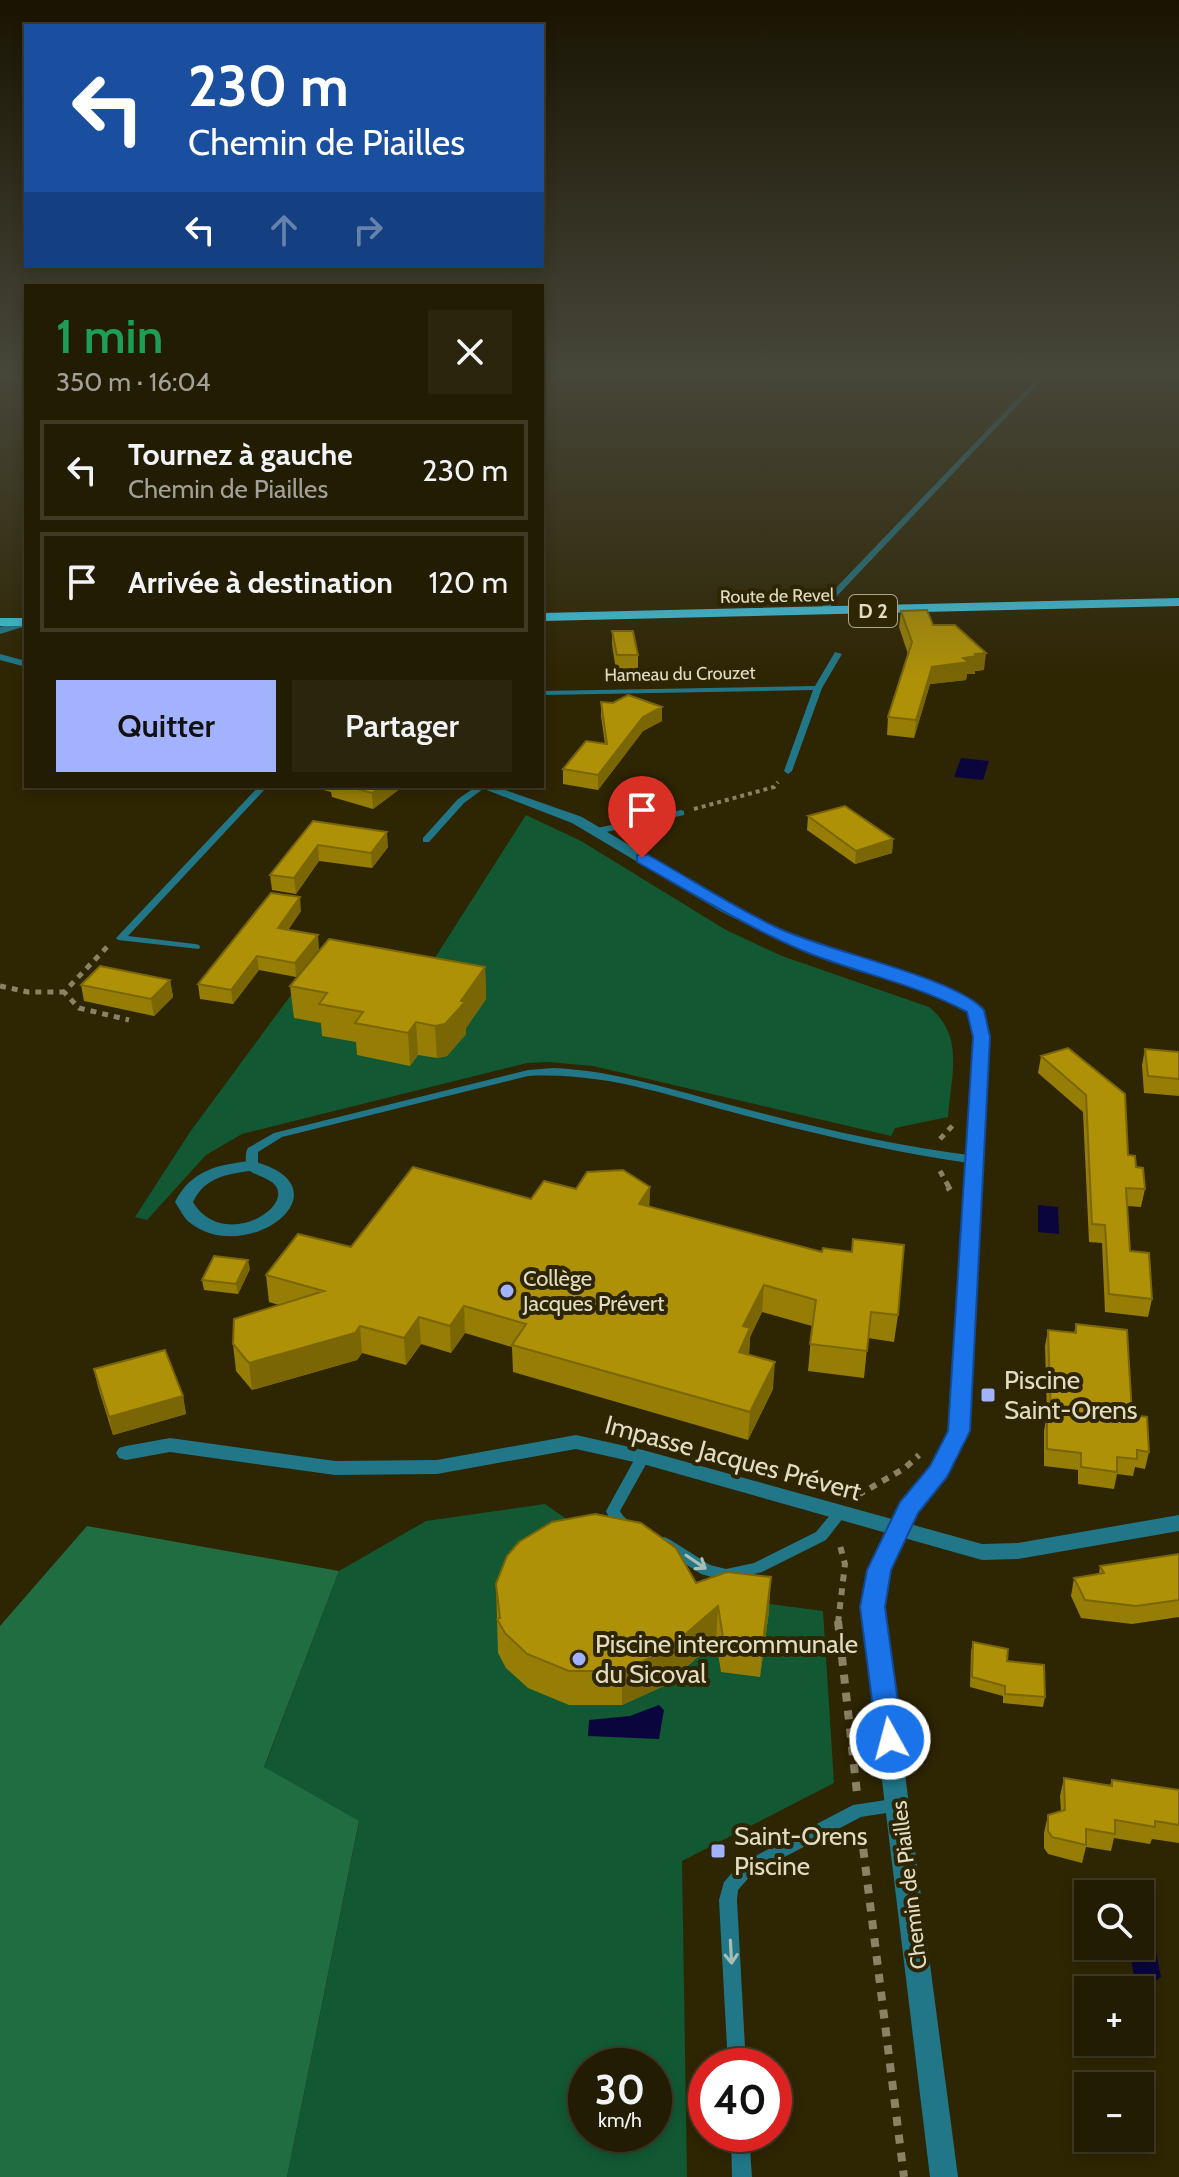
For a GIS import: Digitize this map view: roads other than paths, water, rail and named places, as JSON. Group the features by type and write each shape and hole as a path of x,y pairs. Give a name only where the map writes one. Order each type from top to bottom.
{"main road":[{"name":"Route de Revel","path":"544,618 1179,602"},
{"path":"0,622 24,622"},
{"path":"0,632 24,633"}],"street":[{"path":"0,632 24,623"},
{"path":"0,657 24,663"},
{"name":"Chemin de Piailles","path":"489,788 557,811 597,831 725,908 771,931 816,950 938,989 975,1010 982,1037 959,1431 938,1471 908,1509 879,1570 872,1607 944,2177"},
{"path":"252,1166 281,1180 286,1191 281,1210 270,1219 238,1231 220,1231 199,1225 189,1217 184,1202 197,1181 228,1168 252,1166"},
{"name":"Impasse Jacques Prévert","path":"126,1453 170,1445 335,1468 437,1467 576,1442 844,1508 898,1530 982,1552 1018,1551 1179,1523"}],"lane":[{"path":"823,612 834,595 949,474"},
{"path":"788,771 818,688 838,654"},
{"name":"Hameau du Crouzet","path":"544,693 818,688"},
{"path":"195,947 121,938 262,788"},
{"path":"426,840 461,801 480,788"},
{"path":"597,831 681,813"},
{"path":"252,1166 252,1150 278,1135 528,1073 558,1069 591,1072 930,1154 976,1160"},
{"path":"643,1457 613,1511 618,1522 675,1548 706,1570 726,1575 757,1568 821,1536 844,1508"},
{"path":"736,2048 728,1900 730,1887 746,1869 859,1810 899,1805"},
{"path":"741,2152 742,2177"}],"place":[{"name":"Collège Jacques Prévert","path":"507,1291"},
{"name":"Piscine Saint-Orens","path":"988,1395"},
{"name":"Piscine intercommunale du Sicoval","path":"579,1659"},
{"name":"Saint-Orens Piscine","path":"718,1851"}]}
